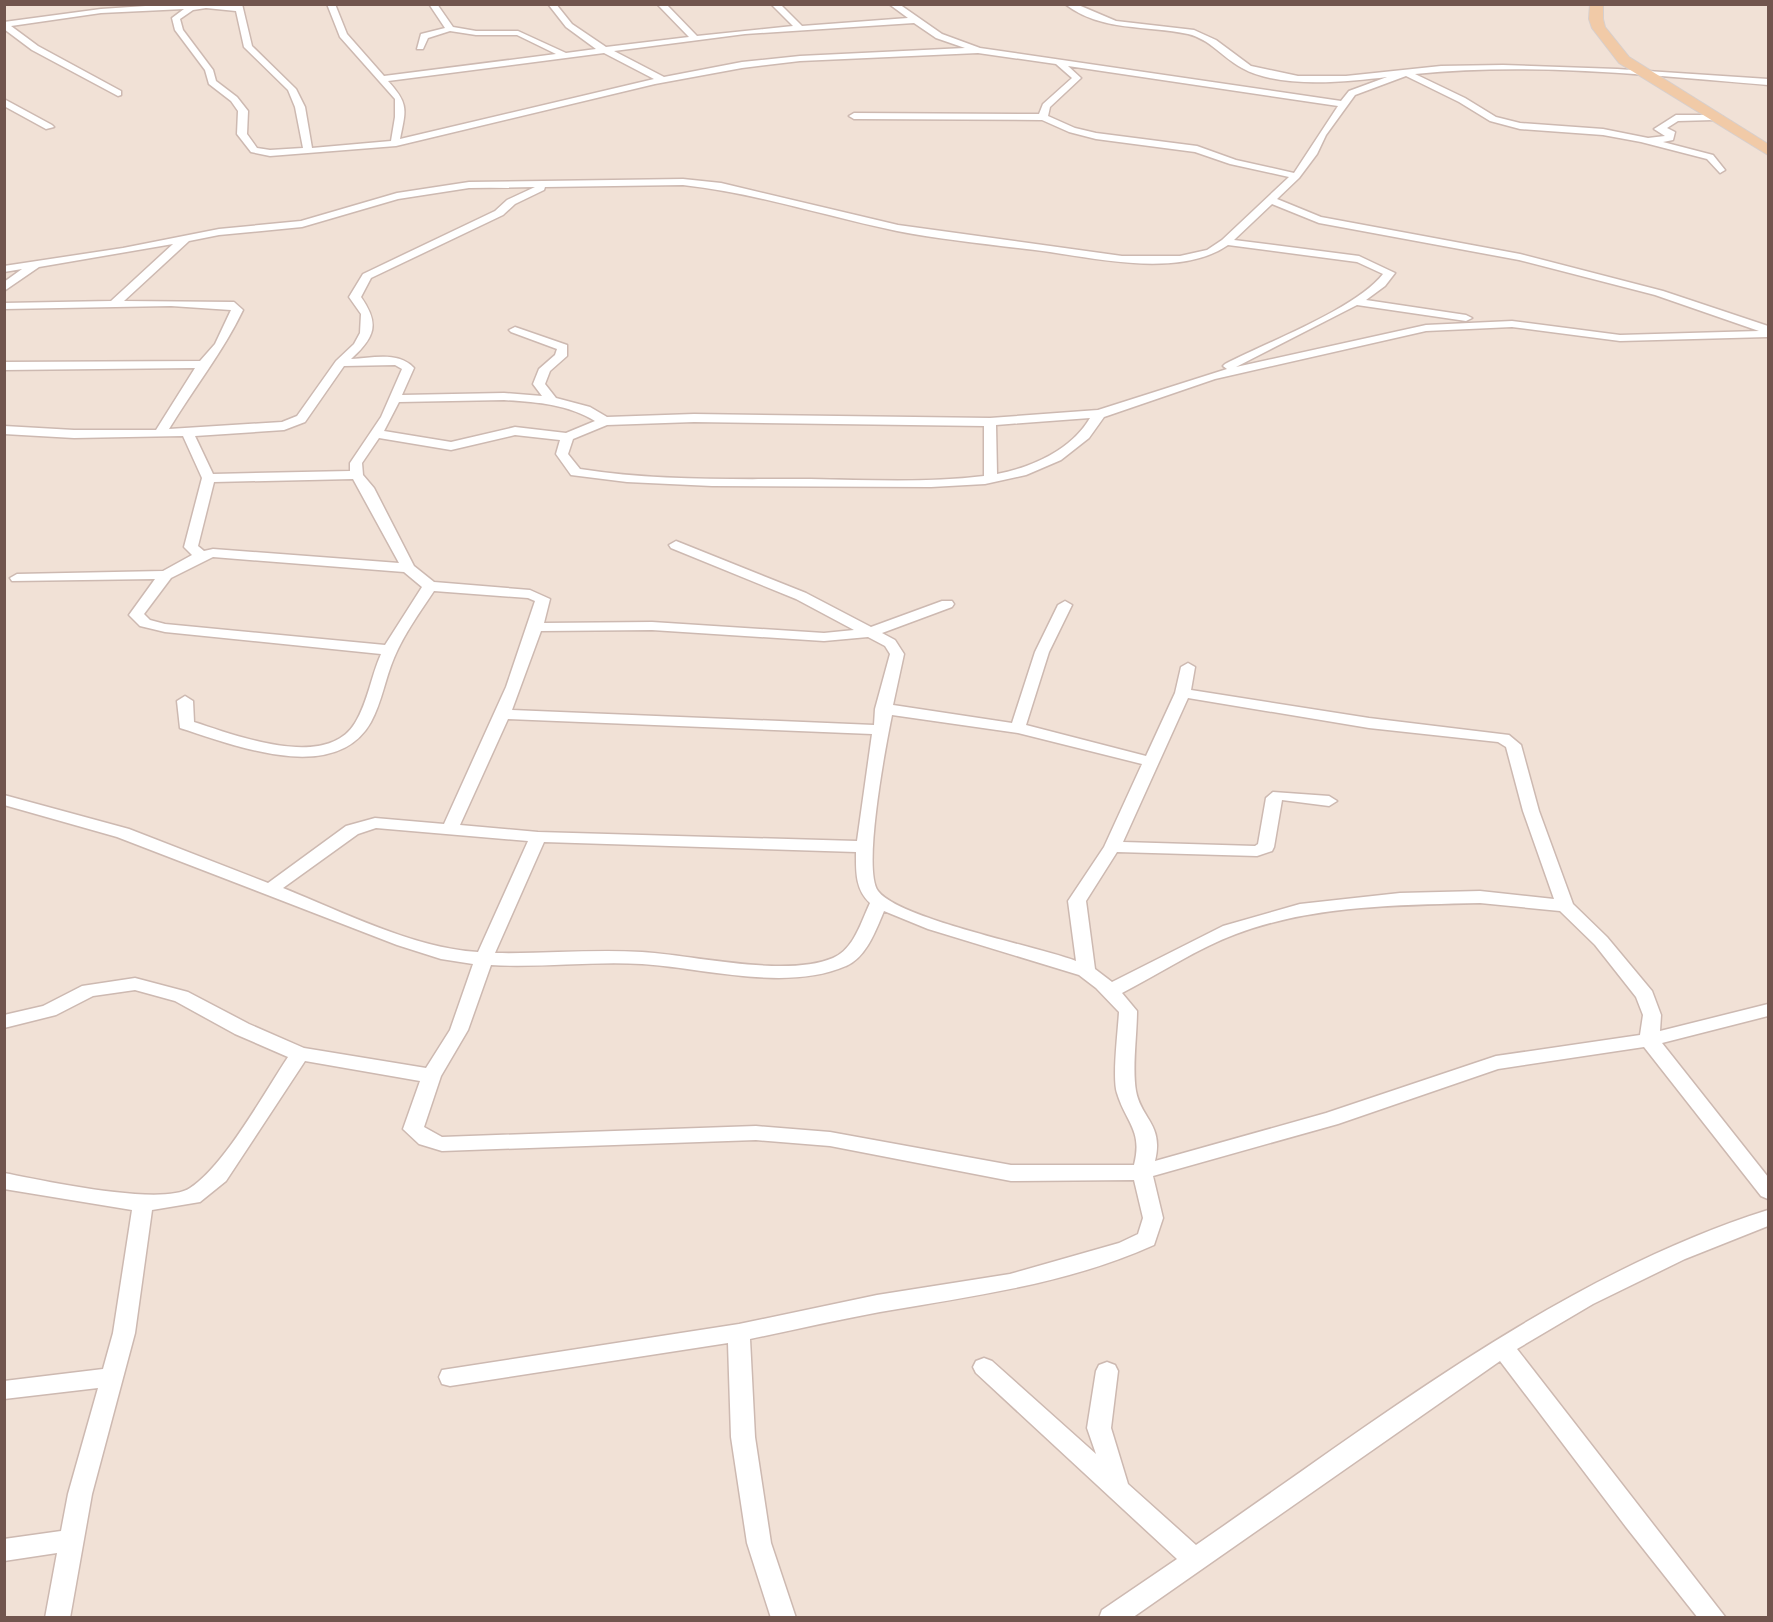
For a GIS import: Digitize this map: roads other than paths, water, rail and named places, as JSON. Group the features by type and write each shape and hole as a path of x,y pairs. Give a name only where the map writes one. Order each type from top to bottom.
{"main road":[{"path":"1597,4 1596,19 1608,43 1624,60 1768,150"}],"street":[{"path":"331,4 343,35 399,99 400,117 395,143"},
{"path":"433,4 450,29"},
{"path":"552,4 555,16 605,51 663,80"},
{"path":"661,4 694,38"},
{"path":"775,4 801,29"},
{"path":"893,4 939,36 978,50 1342,104"},
{"path":"1069,4 1087,16 1107,22 1203,35 1245,66 1274,75 1323,79 1510,67 1768,82"},
{"path":"201,5 176,18 179,30 209,70 212,82 234,99 243,111 242,134 254,150 262,152 365,148 395,143 663,80 781,60 978,50"},
{"path":"4,25 101,11 201,5 238,7 248,47 292,89 300,107 308,149"},
{"path":"381,79 694,38 917,20"},
{"path":"4,25 35,48 118,93"},
{"path":"420,46 424,36 450,29 476,33 518,33 563,54"},
{"path":"1043,117 1046,106 1077,78 1057,63"},
{"path":"4,269 123,251 185,238 302,224 397,196 469,185 705,184 898,228 1122,259 1180,260 1210,253 1226,242 1296,176 1342,104 1353,93 1362,87 1406,73 1462,100 1493,119 1520,126 1603,132 1661,141 1670,138 1670,132 1659,129 1676,118 1713,117"},
{"path":"4,102 49,127"},
{"path":"854,116 950,116 974,120 1043,117 1072,130 1096,136 1197,149 1233,162 1296,176"},
{"path":"1642,139 1710,158 1720,170"},
{"path":"4,430 33,433 188,433 284,426 295,423 301,419 339,363 359,346 366,333 367,314 355,297 367,276 500,213 520,197 548,186"},
{"path":"1271,200 1287,209 1319,220 1520,257 1659,293 1768,332"},
{"path":"114,304 185,238"},
{"path":"1212,376 1357,302 1387,280 1390,273 1359,259 1226,242"},
{"path":"4,288 38,263"},
{"path":"1357,302 1620,338 1744,335 1768,332"},
{"path":"4,306 234,305 237,310 220,345 203,364 161,432"},
{"path":"1739,320 1744,335"},
{"path":"375,433 451,446 515,431 567,437 605,421 694,418 990,422 1099,414 1212,376 1426,328 1512,324"},
{"path":"514,330 563,347 561,356 545,369 539,384 553,402"},
{"path":"339,363 398,361 406,364 408,368 394,399 356,463 357,475 367,488 408,568 430,586 537,596 543,599 536,627 501,714 449,830"},
{"path":"7,370 203,364"},
{"path":"394,399 491,396 553,402 592,411 605,421"},
{"path":"567,437 562,454 576,472 618,479 805,484 962,484 1020,472 1074,448 1090,432 1099,414"},
{"path":"990,422 991,478"},
{"path":"188,433 208,478 191,546 201,556"},
{"path":"208,478 357,475"},
{"path":"450,1377 739,1333 1010,1281 1125,1249 1147,1239 1153,1218 1142,1172 1148,1148 1145,1130 1126,1092 1128,1011 1086,971 932,923 879,903 869,893 863,877 865,848 883,709 897,654 890,643 801,596 676,545"},
{"path":"390,650 165,628 145,623 136,615 166,575 201,556 213,553 408,568"},
{"path":"17,578 166,575"},
{"path":"184,701 186,725 283,751 321,751 346,743 365,719 390,650 430,586"},
{"path":"536,627 652,626 824,637 869,633 947,604"},
{"path":"1018,727 1042,652 1065,605"},
{"path":"1086,971 1077,901 1112,847 1183,693 1188,667"},
{"path":"1183,693 1369,723 1437,728 1503,738 1513,745 1531,811 1565,906 1601,941 1645,995 1652,1015 1649,1040 1768,1191"},
{"path":"883,709 968,718 1054,734 1150,762"},
{"path":"501,714 880,730"},
{"path":"1112,847 1257,851 1266,847 1274,798 1280,795 1329,801"},
{"path":"4,800 123,833 272,888 403,941 446,954 484,958 639,958 786,971 815,970 839,963 853,955 879,903"},
{"path":"272,888 362,825 375,823 538,837 704,840 865,848"},
{"path":"538,837 484,958 459,1030 431,1076 413,1129 426,1139 442,1144 756,1133 830,1139 1011,1173 1142,1172 1331,1119 1496,1063 1649,1040 1768,1010"},
{"path":"1110,992 1229,930 1300,910 1400,899 1480,897 1565,906"},
{"path":"4,1022 49,1011 89,990 135,984 181,996 242,1029 300,1054 431,1076"},
{"path":"4,1181 143,1204 193,1197 219,1176 300,1054"},
{"path":"57,1617 80,1494 124,1334 143,1204"},
{"path":"1111,1617 1502,1347 1585,1298 1668,1258 1768,1218"},
{"path":"739,1333 743,1437 759,1543 784,1617"},
{"path":"1502,1347 1634,1520 1714,1617"},
{"path":"984,1367 1195,1560"},
{"path":"1107,1371 1099,1428 1117,1487"},
{"path":"4,1390 112,1377"},
{"path":"4,1551 72,1540"}]}
